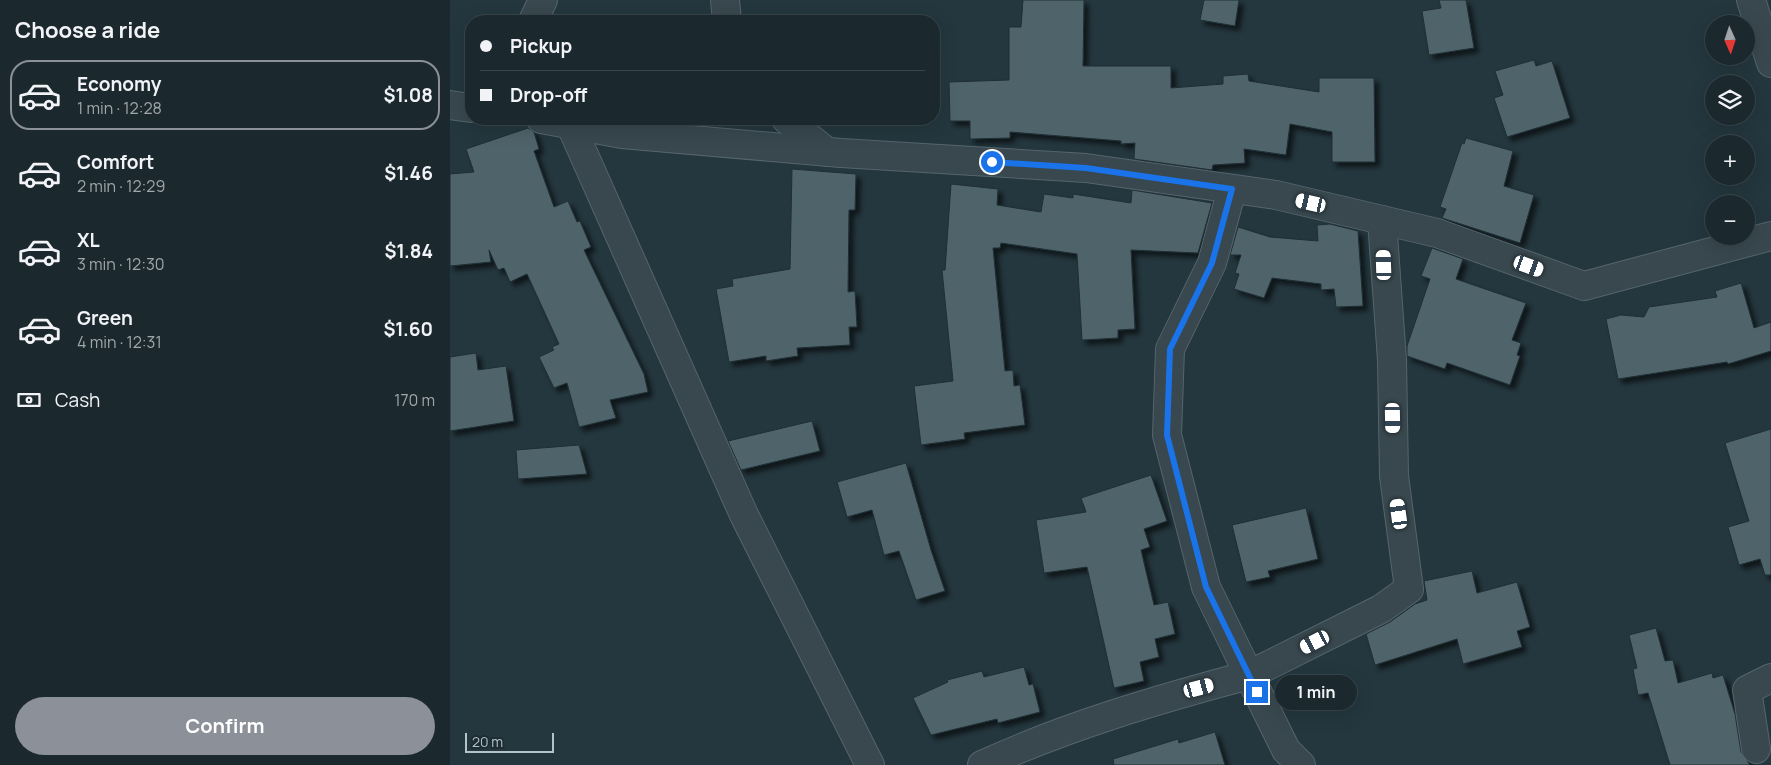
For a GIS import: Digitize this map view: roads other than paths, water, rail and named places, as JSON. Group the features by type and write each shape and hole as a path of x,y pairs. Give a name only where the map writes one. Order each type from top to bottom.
{"street":[{"path":"536,15 543,0"},
{"path":"552,0 553,15"},
{"path":"725,0 726,15"},
{"path":"1751,0 1771,63"},
{"path":"450,105 465,107"},
{"path":"571,125 744,515 870,765"},
{"path":"585,125 622,134 827,152 1086,168 1276,195 1437,233 1584,286 1771,236"},
{"path":"793,125 827,152"},
{"path":"1232,189 1212,263 1170,349 1167,435 1206,587 1286,750 1301,765"},
{"path":"982,765 1026,745 1147,704 1250,675 1381,609 1410,589 1394,476 1392,360 1382,220"},
{"path":"1756,749 1747,690 1771,678"}]}
